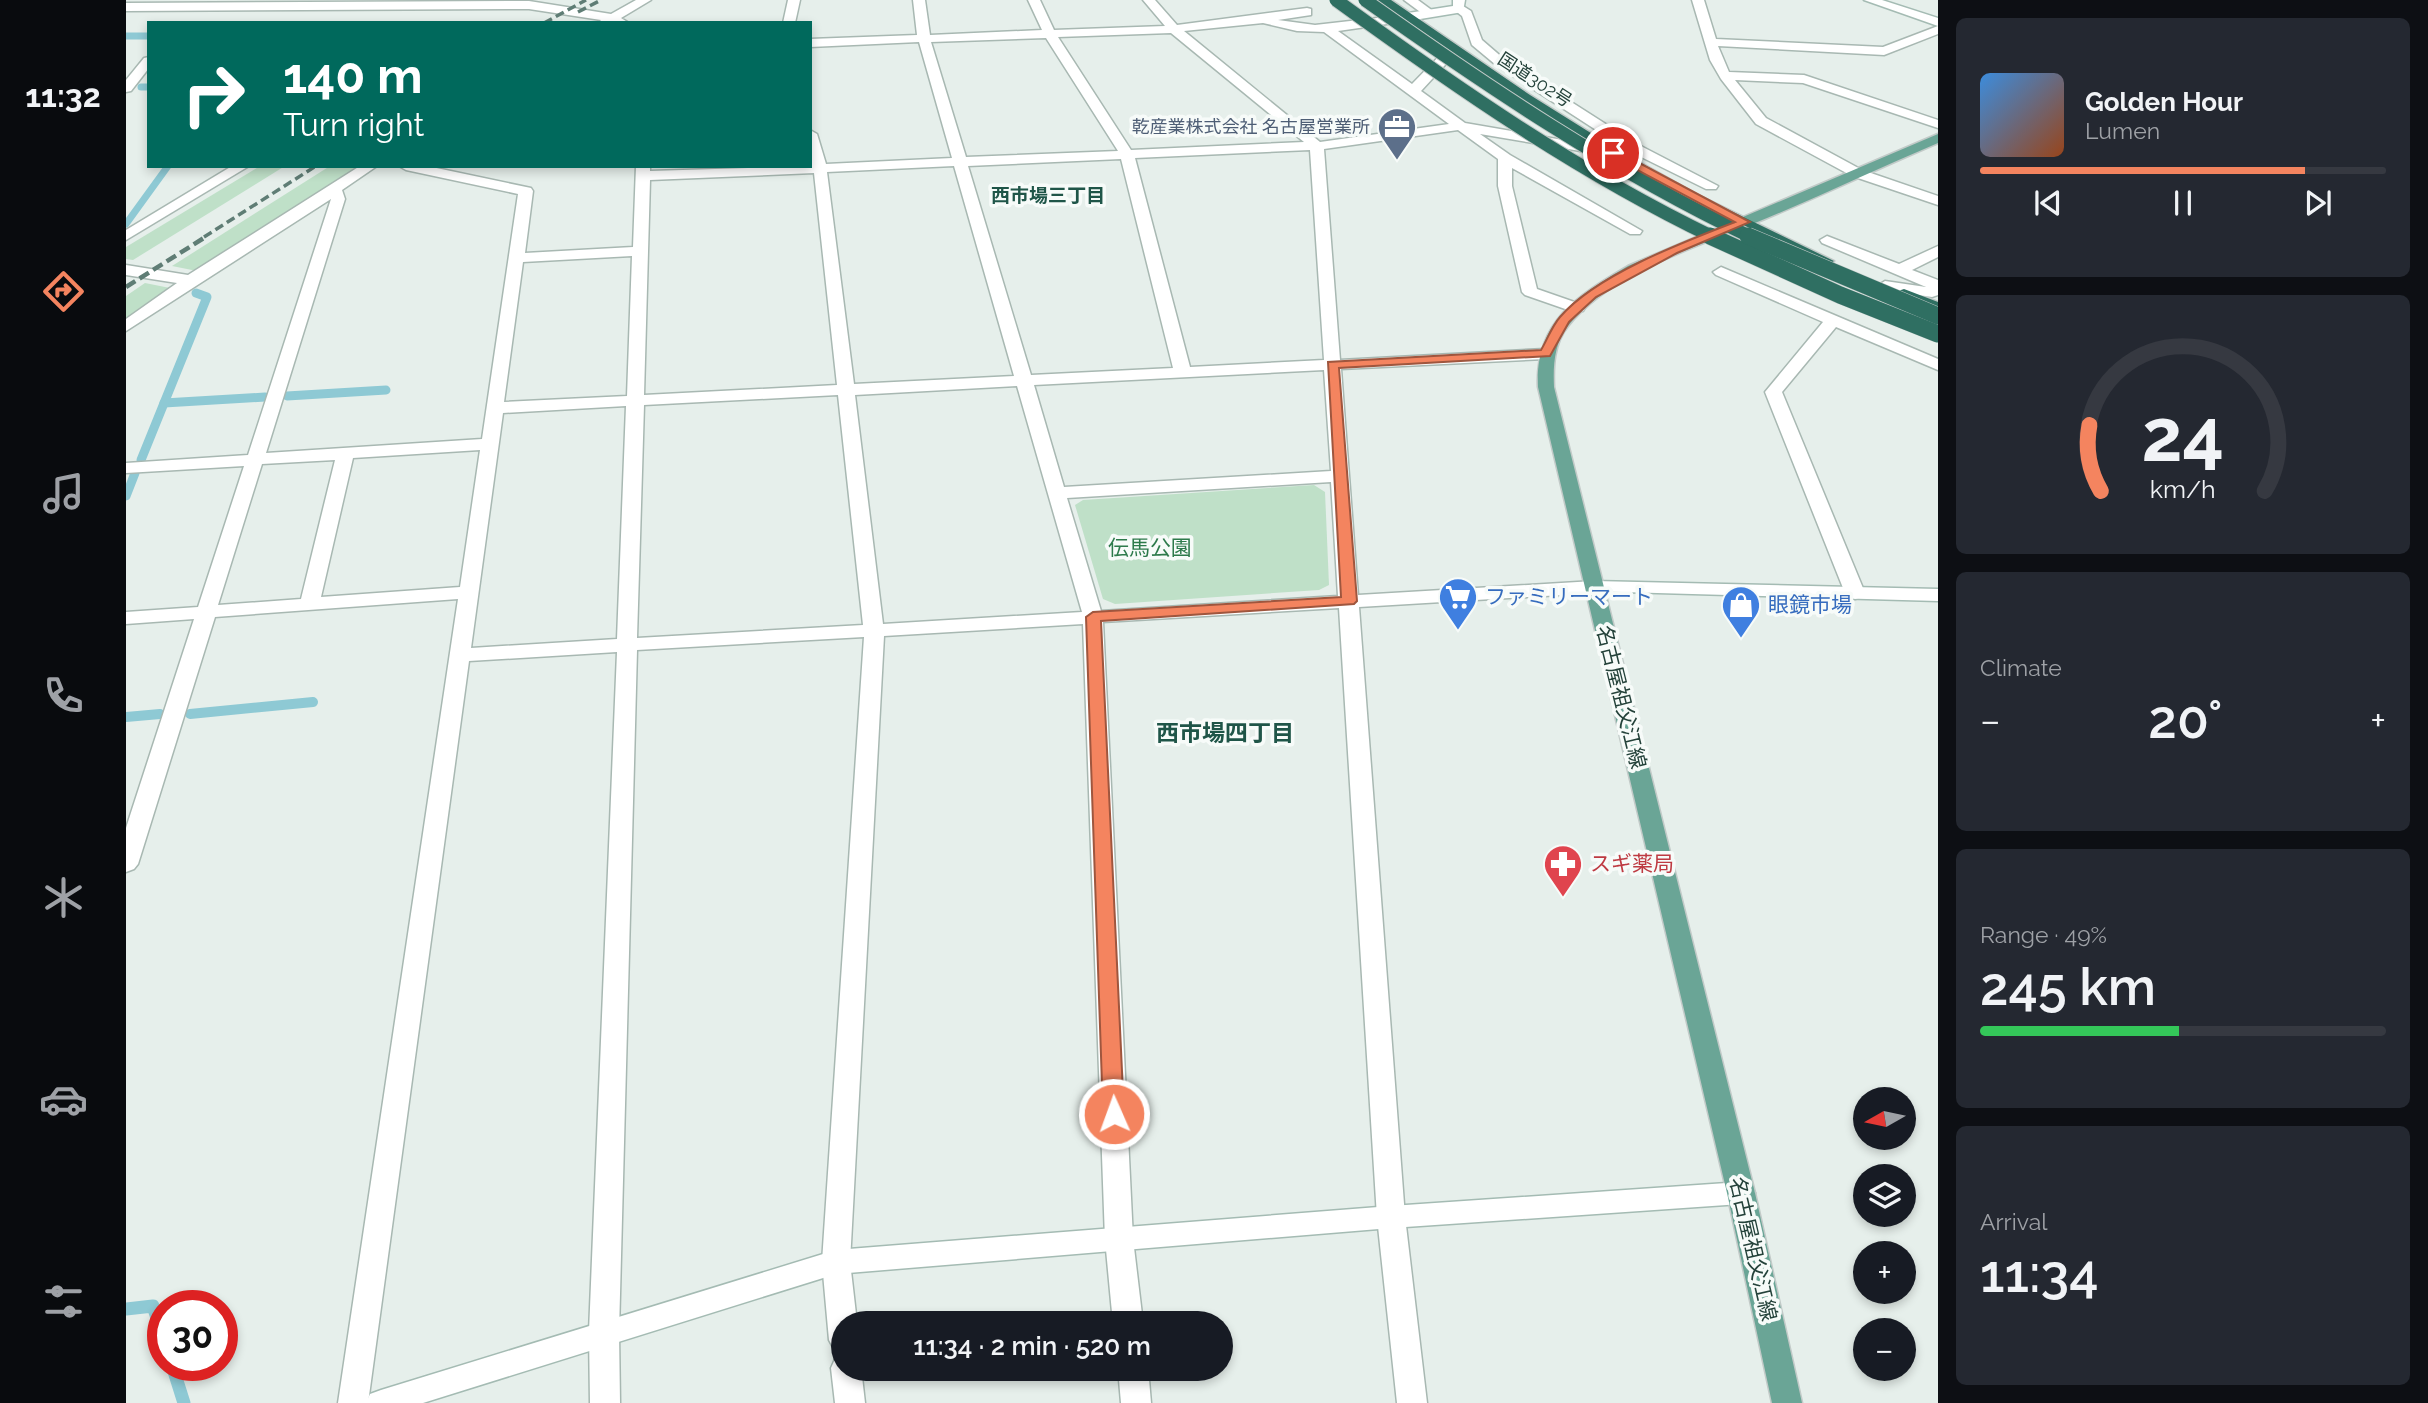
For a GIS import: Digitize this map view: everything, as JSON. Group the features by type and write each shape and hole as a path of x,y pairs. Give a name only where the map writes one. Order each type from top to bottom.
{"highway":[{"path":"1336,0 1505,120 1627,193 1704,234 1791,274 1938,334"},
{"path":"1365,0 1539,120 1647,184 1810,264 1938,316"},
{"name":"国道302号","path":"1383,0 1613,153 1744,222 1938,307"}],"main road":[{"path":"1545,354 1564,320 1592,295 1620,278 1673,251 1938,138"},
{"name":"名古屋祖父江線","path":"1545,354 1546,387 1741,1193 1787,1403"}],"street":[{"path":"126,7 249,3 533,2 612,21 645,0"},
{"path":"789,21 794,0"},
{"path":"919,0 924,39 1093,617 1119,1239 1127,1311"},
{"path":"1034,0 1050,34 1127,154 1183,373"},
{"path":"1149,0 1174,29 1317,146 1391,1217 1412,1403"},
{"path":"812,43 1174,29 1307,12 1291,0"},
{"path":"1410,0 1432,14"},
{"path":"1698,0 1711,42 1726,76 1761,121 1857,173 1938,201"},
{"path":"1870,0 1938,22"},
{"path":"507,17 533,2"},
{"path":"1264,19 1287,28 1325,27 1432,14 1459,5 1467,14 1476,42 1500,62 1632,147 1710,187"},
{"path":"1325,27 1505,158 1635,231"},
{"path":"1711,42 1884,51 1938,30"},
{"path":"1413,91 1458,52 1500,62"},
{"path":"126,61 147,61"},
{"path":"126,89 147,62"},
{"path":"1726,76 1804,79 1938,124"},
{"path":"1581,133 1588,119"},
{"path":"605,1403 604,1332 642,171 820,168 1317,146 1460,126 1613,153"},
{"path":"812,141 820,168 874,629 836,1262 841,1311"},
{"path":"1505,158 1505,186 1530,292 1577,308"},
{"path":"126,236 239,168"},
{"path":"126,326 191,280 367,168"},
{"path":"353,1403 526,191 416,168"},
{"path":"126,864 131,831 207,612 338,199 334,188"},
{"path":"1826,240 1938,286"},
{"path":"516,258 640,251"},
{"path":"1899,270 1938,251"},
{"path":"126,270 191,280"},
{"path":"1721,272 1938,365"},
{"path":"1885,286 1938,292"},
{"path":"1909,296 1938,344"},
{"path":"1832,321 1773,392 1855,593"},
{"path":"495,408 1545,354"},
{"path":"126,468 489,444"},
{"path":"310,604 345,453"},
{"path":"1057,493 1340,476"},
{"path":"459,654 1594,587 1938,594"},
{"path":"126,618 468,592"},
{"path":"381,1403 836,1262 1391,1217 1741,1193"},
{"path":"847,1381 850,1403"},
{"path":"1134,1381 1136,1403"}],"green space":[{"path":"257,168 282,168 133,260 126,259 126,247"},
{"path":"327,168 356,168 197,271 172,266"},
{"path":"145,283 170,288 126,319 126,296"},
{"name":"伝馬公園","path":"1314,485 1325,492 1329,585 1319,590 1115,604 1103,599 1075,505 1083,500"}],"waterway":[{"path":"126,36 147,36"},
{"path":"141,87 147,87"},
{"path":"126,224 167,168"},
{"path":"164,403 207,297 196,293"},
{"path":"287,396 386,390"},
{"path":"164,403 265,397"},
{"path":"141,460 164,403"},
{"path":"126,496 135,473"},
{"path":"190,714 313,702"},
{"path":"126,717 160,714"},
{"path":"126,1309 147,1307"},
{"path":"177,1381 184,1403"}],"railway":[{"path":"548,21 586,0"},
{"path":"578,12 601,0"},
{"path":"204,237 313,168"},
{"path":"126,287 207,236"}],"place":[{"name":"乾産業株式会社 名古屋営業所","path":"1397,161"},
{"name":"ファミリーマート","path":"1458,631"},
{"name":"眼鏡市場","path":"1741,639"},
{"name":"スギ薬局","path":"1563,898"}],"district":[{"name":"西市場三丁目","path":"1048,195"},
{"name":"西市場四丁目","path":"1225,733"}],"route":[{"path":"1114,1114 1093,617 1349,601 1333,365 1545,354 1564,320 1592,295 1673,251 1744,222 1671,186 1613,153"}]}
